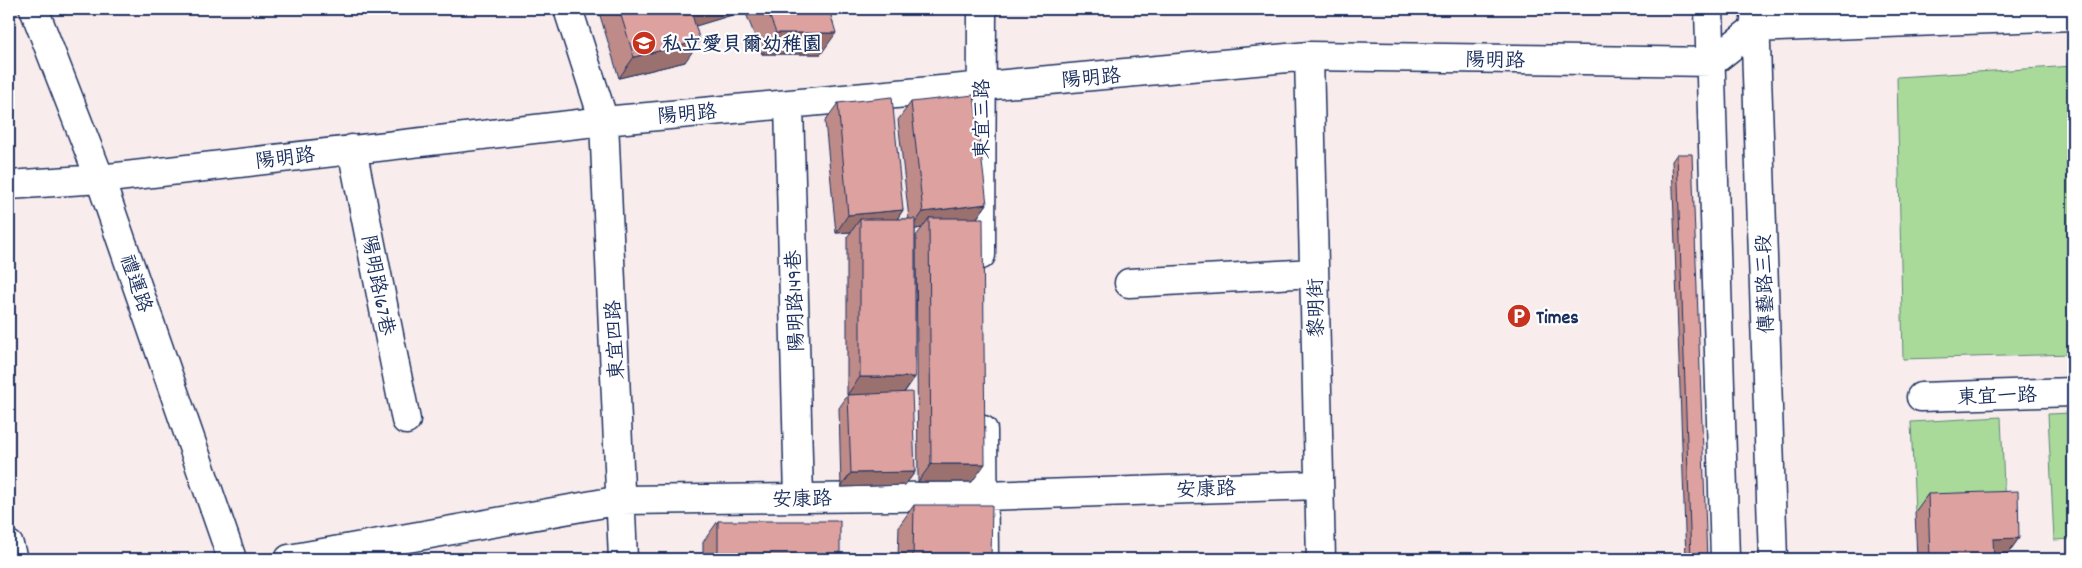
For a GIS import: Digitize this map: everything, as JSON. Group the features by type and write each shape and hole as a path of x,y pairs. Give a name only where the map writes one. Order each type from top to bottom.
{"street":[{"name":"禮運路","path":"34,9 100,179 232,559"},
{"name":"東宜四路","path":"568,9 604,121 623,559"},
{"name":"東宜三路","path":"982,9 980,87 982,276"},
{"path":"1709,9 1725,559"},
{"path":"1712,62 1755,18 2073,16"},
{"name":"傳藝路三段","path":"1755,18 1772,559"},
{"name":"陽明路","path":"9,186 100,179 604,121 1309,56 1712,62"},
{"name":"黎明街","path":"1309,56 1321,559"},
{"name":"陽明路149巷","path":"789,104 799,498"},
{"name":"陽明路167巷","path":"352,149 406,420"},
{"path":"1129,283 1314,273"},
{"name":"東宜一路","path":"1921,397 2073,392"},
{"path":"982,406 984,559"},
{"name":"安康路","path":"289,559 621,500 983,496 1319,485"},
{"path":"9,545 14,559"}],"green space":[{"path":"2073,66 2073,354 1903,359 1897,77"},
{"path":"2073,413 2073,539 2054,540 2048,414"},
{"path":"2001,417 2005,509 1915,512 1911,422"}],"building":[{"path":"619,9 699,9 691,11 700,41 634,57"},
{"path":"767,9 829,9 836,33 776,33"},
{"path":"974,95 987,204 923,212 911,102"},
{"path":"892,97 903,210 848,215 838,103"},
{"path":"1677,154 1692,154 1707,559 1691,559"},
{"path":"929,218 983,218 985,464 931,464"},
{"path":"860,219 915,219 915,377 860,377"},
{"path":"912,392 915,472 851,473 848,395"},
{"path":"2018,491 2019,538 1993,539 1994,559 1930,559 1928,494"},
{"path":"914,505 992,505 991,559 913,559"},
{"path":"718,521 840,521 840,559 718,559"}],"place":[{"name":"私立愛貝爾幼稚園","path":"644,43"},
{"name":"Times","path":"1519,316"}]}
